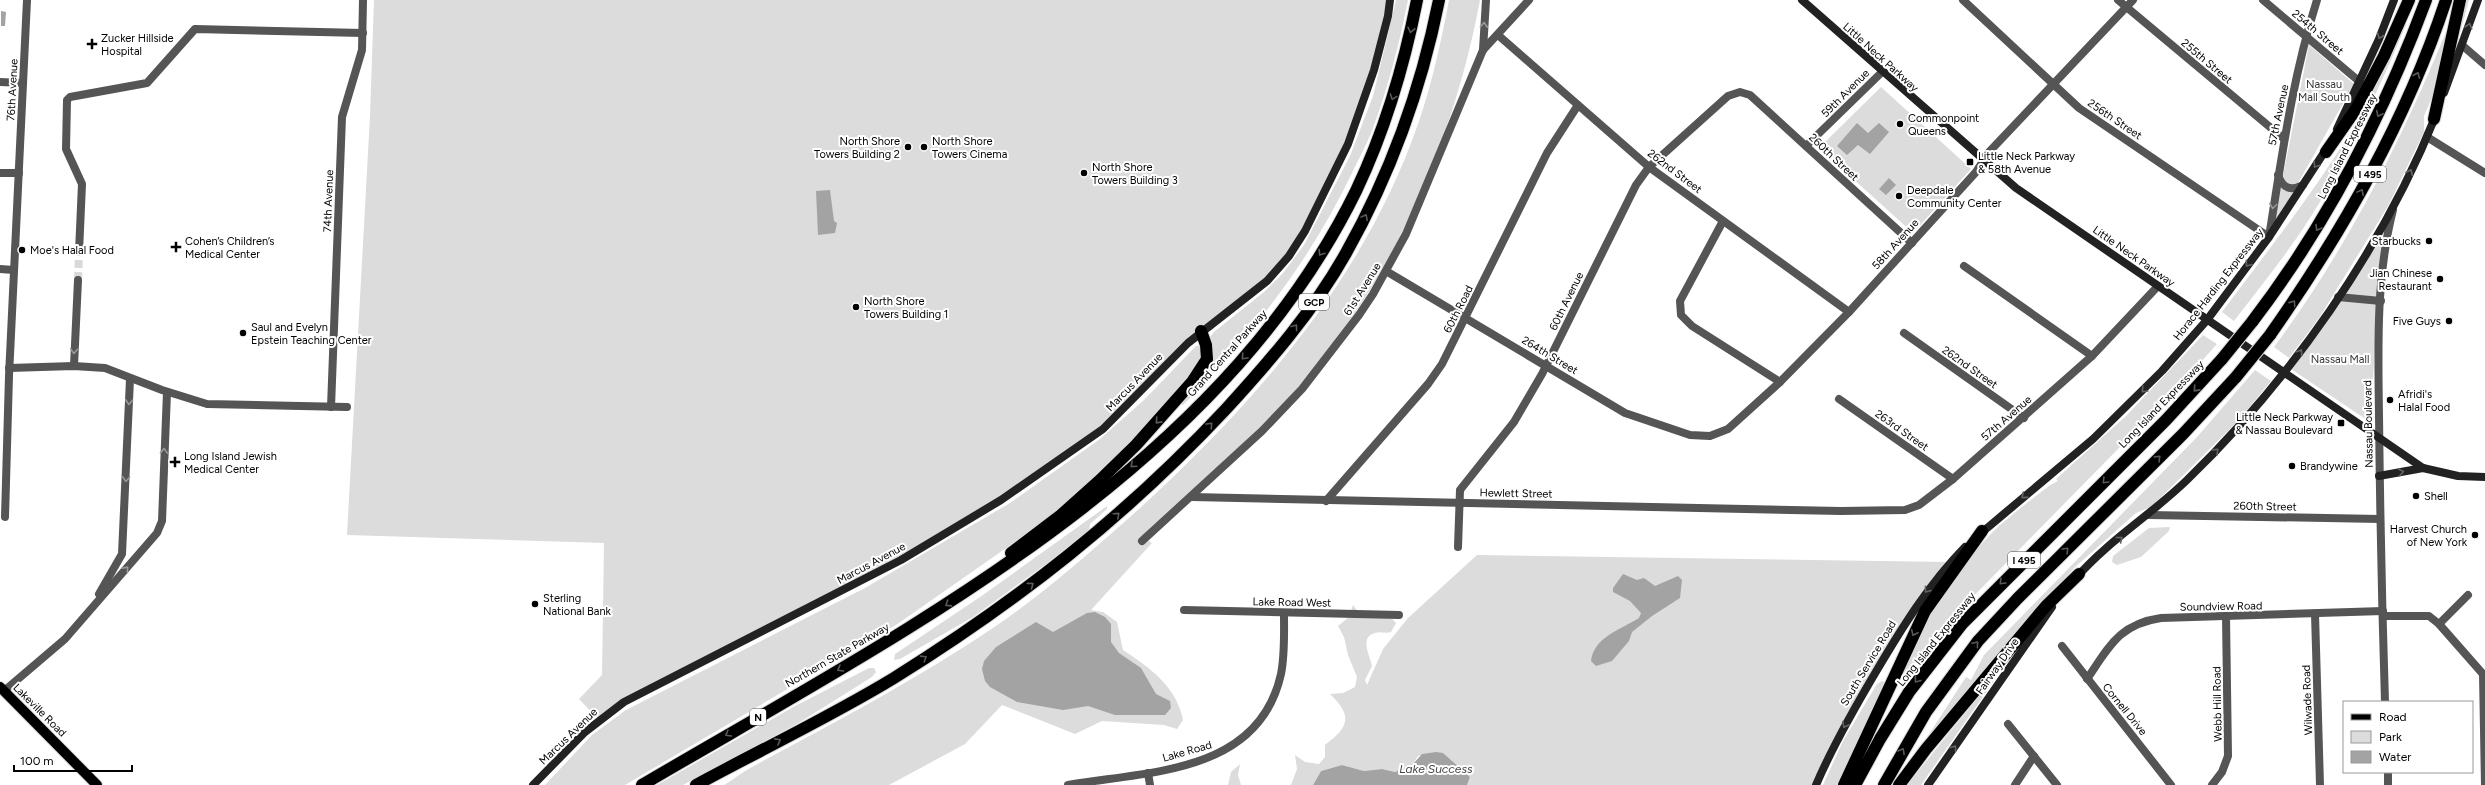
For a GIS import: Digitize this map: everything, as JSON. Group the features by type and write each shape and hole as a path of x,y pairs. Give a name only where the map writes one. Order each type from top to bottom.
{"highway":[{"name":"Grand Central Parkway","path":"1041,540 1109,487 1192,411 1248,352 1300,286 1330,239 1356,190 1378,138 1397,86 1417,0"},
{"name":"GCP","path":"696,785 891,679 993,613 1088,541 1168,468 1244,389 1286,340 1345,255 1394,158 1413,106 1428,53 1439,0"},
{"path":"2326,152 2356,109 2384,56 2409,0"},
{"name":"Long Island Expressway","path":"1855,785 1880,739 1909,692 1962,624 2166,420 2222,359 2287,276 2338,194 2386,99 2426,0"},
{"name":"I 495","path":"1884,785 1926,712 1978,641 2018,598 2183,434 2236,377 2270,335 2329,247 2376,163 2416,76 2446,0"},
{"path":"2434,119 2460,0"},
{"path":"972,588 1099,481 1136,445 1192,382 1207,359 1206,345 1201,331"},
{"path":"1844,785 1925,611 1982,531"},
{"name":"Northern State Parkway","path":"642,785 899,634 972,588 1041,540"},
{"path":"1899,785 1926,749 2046,606 2079,574"}],"main road":[{"name":"Marcus Avenue","path":"533,785 585,732 624,702 901,560 1001,500 1103,429 1201,331 1274,274 1305,231 1339,164 1359,116 1374,70 1388,16 1390,0"},
{"name":"Horace Harding Expressway","path":"1952,560 1982,531 2093,439 2122,412 2162,371 2207,320 2269,237 2326,152 2360,82 2394,0"},
{"path":"2149,515 2220,446 2286,372 2338,297 2394,208 2427,137 2463,46 2478,0"},
{"name":"Little Neck Parkway","path":"1806,1 1882,72 2016,188 2207,320 2286,372 2423,468 2458,476 2485,477"},
{"path":"2379,476 2423,468"},
{"name":"Fairway Drive","path":"1928,785 2035,630 2079,574 2149,515"},
{"name":"South Service Road","path":"1816,785 1843,728 1908,617 1952,560"},
{"name":"Lakeville Road","path":"2,689 98,785"}],"street":[{"name":"76th Avenue","path":"5,517 3,459 27,0"},
{"name":"74th Avenue","path":"331,407 342,116 362,50 363,0"},
{"path":"1483,50 1486,0"},
{"name":"61st Avenue","path":"1142,541 1192,497 1262,431 1302,389 1359,315 1386,271 1424,194 1483,50 1529,0"},
{"name":"256th Street","path":"1964,0 2052,85 2079,108 2269,237"},
{"name":"255th Street","path":"2118,0 2283,138"},
{"name":"58th Avenue","path":"1710,436 1728,429 1780,382 1849,312 1912,243 1983,161 1989,152 2132,0"},
{"name":"254th Street","path":"2263,0 2360,82"},
{"name":"57th Avenue","path":"2269,237 2283,138 2306,36 2316,0"},
{"path":"80,252 82,184 66,149 67,100 70,97 147,83 195,29 362,33"},
{"name":"262nd Street","path":"1498,35 1649,167 1849,312"},
{"path":"2463,46 2485,65"},
{"name":"59th Avenue","path":"1806,146 1882,72"},
{"path":"0,82 23,83"},
{"name":"260th Street","path":"1740,92 1750,95 1912,243"},
{"name":"60th Avenue","path":"1458,547 1460,490 1514,422 1547,365 1636,185 1649,167 1728,96 1740,92"},
{"name":"60th Road","path":"1326,501 1428,384 1442,364 1547,153 1578,105"},
{"path":"2427,137 2485,173"},
{"path":"0,173 19,173"},
{"path":"2278,174 2281,183 2287,188 2295,188 2303,185"},
{"name":"Nassau Boulevard","path":"2385,701 2379,476 2381,301 2387,233 2394,208"},
{"path":"1724,221 1680,301 1680,315 1692,326 1780,382"},
{"path":"1964,266 2092,356"},
{"path":"0,269 14,270"},
{"name":"264th Street","path":"1386,271 1547,365 1625,413 1690,435 1710,436"},
{"path":"74,366 78,280"},
{"name":"57th Avenue","path":"1841,511 1905,510 1919,505 1953,479 2024,418 2092,356 2158,286"},
{"path":"2338,297 2381,301"},
{"name":"262nd Street","path":"1904,333 2024,418"},
{"path":"0,361 9,365 105,368 130,379 207,404 347,407"},
{"path":"91,608 122,554 130,379"},
{"path":"2,689 64,639 160,527 167,392"},
{"name":"263rd Street","path":"1839,399 1953,479"},
{"name":"Hewlett Street","path":"1192,497 1841,511"},
{"name":"260th Street","path":"2149,515 2380,519"},
{"path":"2439,624 2468,595"},
{"name":"Lake Road West","path":"1184,610 1399,615"},
{"name":"Lake Road","path":"1068,785 1148,773 1188,765 1218,755 1242,739 1254,726 1271,701 1282,672 1284,613"},
{"name":"Soundview Road","path":"2087,679 2114,640 2131,626 2144,620 2161,618 2315,614 2424,614 2439,624 2484,676"},
{"name":"Wilwade Road","path":"2315,614 2320,785"},
{"name":"Webb Hill Road","path":"2212,785 2222,772 2228,756 2226,617"},
{"name":"Cornell Drive","path":"2062,646 2171,785"},
{"path":"2484,676 2485,785"},
{"path":"2008,724 2057,785"},
{"path":"2015,785 2034,756"},
{"path":"1148,773 1150,785"},
{"path":"2388,773 2388,785"}],"green space":[{"path":"374,0 1390,0 1388,16 1348,144 1281,266 1201,331 1121,413 969,521 644,691 599,720 579,699 602,675 604,543 347,535 370,116"},
{"path":"1396,0 1408,0 1388,83 1370,137 1334,208 1316,239 1277,297 1232,352 1183,405 1180,403 1200,381 1209,366 1212,348 1210,337 1214,332 1264,292 1284,272 1304,245 1350,156 1373,96"},
{"path":"1449,0 1480,0 1470,46 1458,92 1443,138 1405,226 1383,268 1331,347 1289,399 1242,447 1144,538 1152,543 1091,610 1103,612 1117,622 1123,650 1152,671 1168,688 1180,708 1183,720 1177,729 1164,725 1102,721 1075,734 1002,705 965,744 889,785 724,785 748,769 904,683 964,647 1013,614 1069,570 1140,508 1225,424 1265,380 1303,333 1338,285 1369,234 1396,180 1418,124 1436,63"},
{"path":"2466,0 2469,0 2456,48"},
{"path":"2405,25 2377,92 2321,200 2290,247 2234,321 2222,312 2289,223 2321,178 2351,131 2386,65"},
{"path":"2446,32 2449,34 2433,95 2424,116 2424,132 2388,206 2319,318 2289,358 2274,347 2325,273 2370,195 2410,115"},
{"name":"Nassau Mall South","path":"2309,45 2354,84 2276,222 2274,221"},
{"path":"1881,87 1971,169 1913,233 1819,148"},
{"name":"Nassau Mall","path":"2376,245 2382,245 2370,422 2291,369"},
{"path":"2203,335 2217,344 2172,394 1956,614 1901,679 1908,659 1928,618 1955,577 1984,541 2017,511 2049,486 2058,481 2056,479 2125,417"},
{"path":"1196,346 1202,346 1201,363 1162,412 1104,470 1045,521 896,625 625,785 545,785 592,735 626,710 865,588 1010,503 1100,439 1144,400"},
{"path":"2255,370 2271,381 2238,421 2151,507 2136,513 2074,568 1922,745 1966,677 1971,680 1984,655 2197,437"},
{"path":"1107,506 1107,509 1090,524 1089,530 1050,561 973,617 900,659 894,660 895,654 983,595"},
{"path":"2170,527 2169,531 2141,557 2117,565 2112,562 2113,556 2149,528"},
{"path":"1477,555 1949,562 1916,605 1814,785 1467,785 1470,777 1436,752 1418,756 1412,765 1395,772 1382,769 1364,771 1342,765 1321,771 1313,785 1291,785 1297,769 1295,755 1305,762 1319,764 1325,757 1325,745 1339,733 1343,727 1345,715 1330,694 1343,693 1355,687 1357,677 1348,655 1344,637 1338,626 1349,617 1353,605 1358,612 1392,619 1396,623 1391,632 1375,633 1370,635 1368,638 1366,643 1372,666 1365,680 1367,685 1383,649 1408,618"},
{"path":"869,668 874,668 876,672 872,677 800,722 683,785 657,785 795,706"},
{"path":"1992,680 1994,681 1921,785 1907,785"},
{"path":"1882,681 1884,682 1884,690 1840,785 1823,785 1843,741 1877,684"},
{"path":"1240,764 1238,775 1241,785 1228,785 1231,772"}],"water":[{"path":"1,11 6,12 5,26 1,26"},
{"path":"1857,123 1868,133 1879,123 1889,132 1870,154 1858,145 1847,155 1837,146"},
{"path":"1889,178 1896,185 1886,195 1879,189"},
{"path":"830,190 834,221 837,223 835,233 818,235 816,191"},
{"path":"1623,574 1637,580 1644,578 1655,586 1678,576 1682,580 1680,598 1652,616 1632,632 1629,641 1612,661 1596,666 1591,661 1593,653 1602,640 1639,618 1641,613 1630,601 1613,592 1613,588"},
{"path":"1095,612 1105,617 1111,624 1111,642 1119,653 1141,668 1156,694 1170,701 1171,708 1165,715 1115,715 1088,706 1063,710 1017,702 990,687 985,681 982,669 984,661 996,647 1036,622 1053,632 1087,613"},
{"name":"Lake Success","path":"1436,752 1443,753 1470,777 1467,785 1313,785 1321,771 1342,765 1364,771 1382,769 1395,772 1412,765 1422,754"}],"tunnel":[{"path":"78,280 79,252"}],"place":[{"name":"Zucker Hillside Hospital","path":"92,44"},
{"name":"Commonpoint Queens","path":"1900,124"},
{"name":"North Shore Towers Building 2","path":"908,147"},
{"name":"North Shore Towers Cinema","path":"924,147"},
{"name":"Little Neck Parkway & 58th Avenue","path":"1970,162"},
{"name":"North Shore Towers Building 3","path":"1084,173"},
{"name":"Deepdale Community Center","path":"1899,196"},
{"name":"Starbucks","path":"2429,241"},
{"name":"Cohen’s Children’s Medical Center","path":"176,247"},
{"name":"Moe's Halal Food","path":"22,250"},
{"name":"Jian Chinese Restaurant","path":"2440,279"},
{"name":"North Shore Towers Building 1","path":"856,307"},
{"name":"Five Guys","path":"2449,321"},
{"name":"Saul and Evelyn Epstein Teaching Center","path":"243,333"},
{"name":"Afridi's Halal Food","path":"2390,400"},
{"name":"Little Neck Parkway & Nassau Boulevard","path":"2341,423"},
{"name":"Long Island Jewish Medical Center","path":"175,462"},
{"name":"Brandywine","path":"2292,466"},
{"name":"Shell","path":"2416,496"},
{"name":"Harvest Church of New York","path":"2475,535"},
{"name":"Sterling National Bank","path":"535,604"}]}
